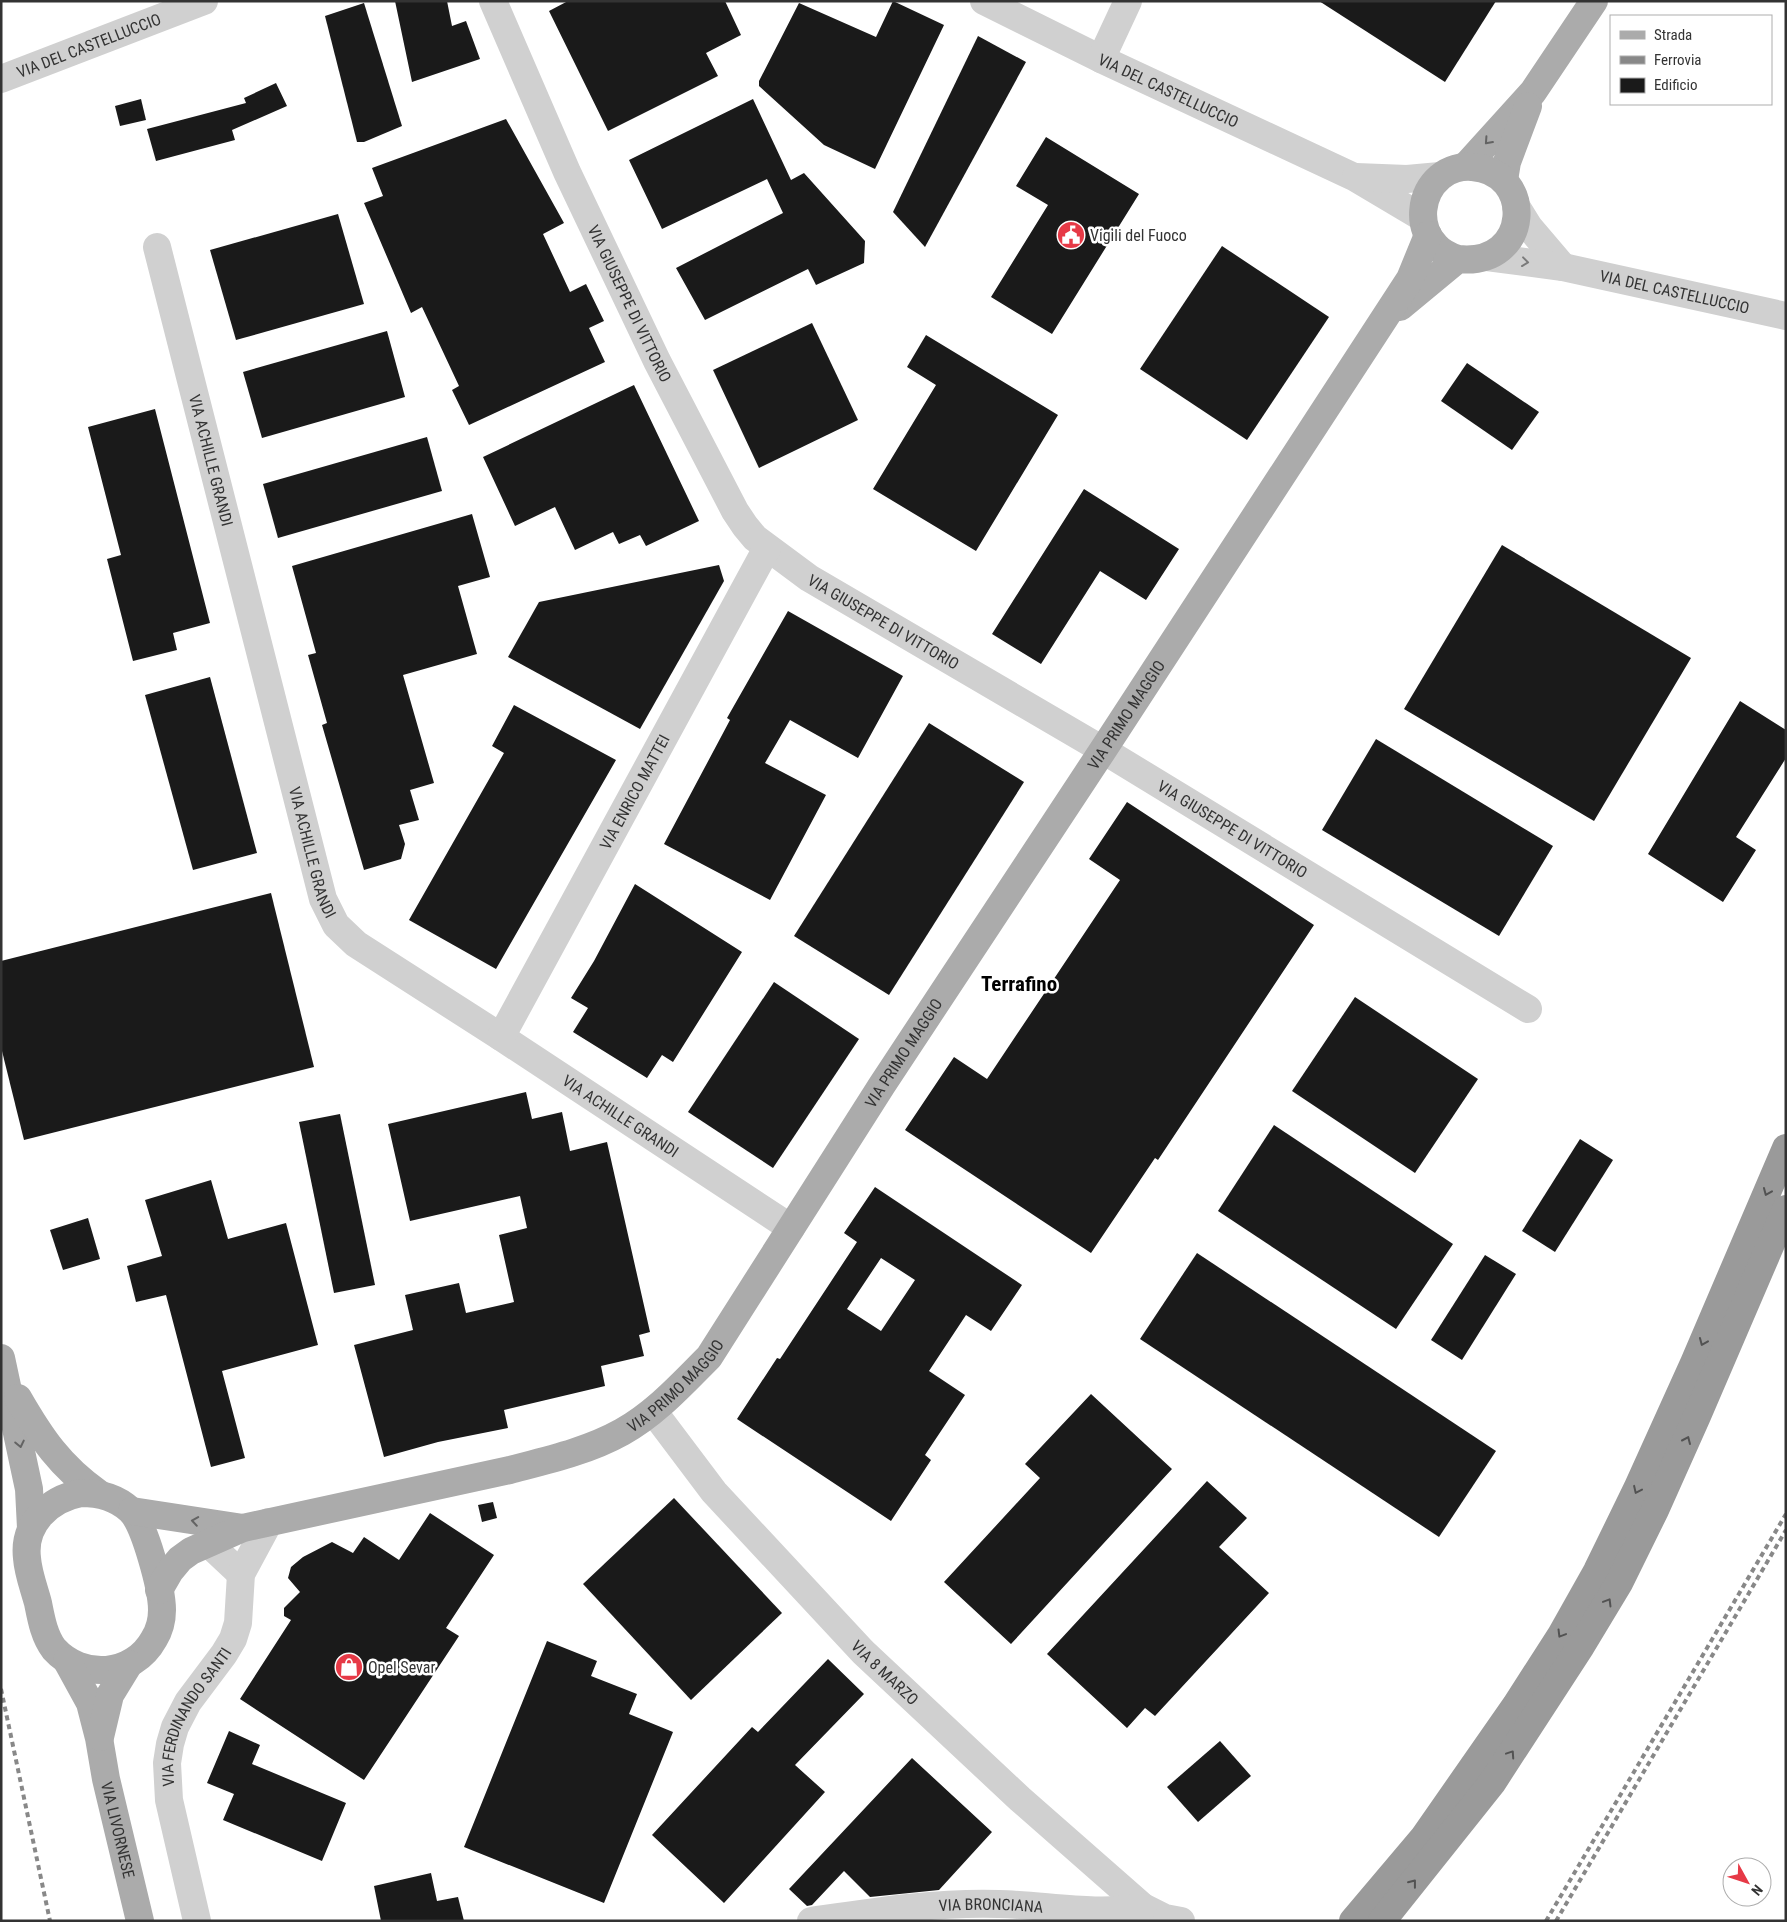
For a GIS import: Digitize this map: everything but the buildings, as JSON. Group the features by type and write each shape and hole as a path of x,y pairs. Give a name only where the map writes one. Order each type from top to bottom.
{"highway":[{"path":"1352,1921 1430,1829 1516,1705 1561,1635 1597,1571 1637,1490 1690,1372 1786,1148"},
{"path":"1382,1921 1492,1783 1576,1655 1619,1583 1698,1416 1786,1210"}],"main road":[{"path":"1466,166 1533,92 1594,1"},
{"path":"1504,180 1507,162 1533,92"},
{"path":"1425,227 1436,246 1446,254 1458,259 1472,261 1487,258 1501,249 1511,237 1516,222 1516,206 1510,188 1504,180 1493,172 1480,167 1466,166 1440,176"},
{"name":"VIA PRIMO MAGGIO","path":"159,1590 170,1571 180,1559 191,1551 243,1528 551,1460 607,1439 623,1432 653,1411 677,1390 709,1357 882,1084 1410,280 1425,227 1424,203 1430,188 1440,176"},
{"name":"VIA PRIMO MAGGIO","path":"1379,327 1458,259"},
{"name":"VIA LIVORNESE","path":"4,1368 37,1430 52,1451 67,1468 98,1493"},
{"name":"VIA LIVORNESE","path":"4,1368 29,1489 31,1528"},
{"name":"VIA LIVORNESE","path":"67,1661 82,1668 99,1671 115,1669 129,1664 144,1653 154,1639 160,1625 162,1610 159,1590 143,1532 132,1511 114,1498 98,1493 81,1492 59,1499 50,1505 31,1528 27,1542 27,1558 46,1635 54,1648 67,1661 90,1703 99,1738 106,1780 140,1921"},
{"name":"VIA PRIMO MAGGIO","path":"132,1511 243,1528"},
{"name":"VIA LIVORNESE","path":"99,1738 110,1695 129,1664"}],"street":[{"name":"VIA DEL CASTELLUCCIO","path":"1,79 204,1"},
{"name":"VIA GIUSEPPE DI VITTORIO","path":"493,1 567,172 658,361 735,511 745,526 767,548 808,578 1103,750 1528,1009"},
{"name":"VIA DEL CASTELLUCCIO","path":"984,1 1101,59 1354,177 1425,227"},
{"path":"1101,59 1128,1"},
{"path":"1354,177 1406,179 1440,176"},
{"path":"1516,206 1529,227 1563,266"},
{"name":"VIA ACHILLE GRANDI","path":"157,247 321,889 328,912 336,925 356,944 791,1228"},
{"name":"VIA DEL CASTELLUCCIO","path":"1487,258 1563,266 1786,316"},
{"name":"VIA ENRICO MATTEI","path":"501,1037 767,548"},
{"name":"VIA 8 MARZO","path":"653,1411 714,1492 863,1652 1020,1799 1143,1907 1165,1918 1181,1921"},
{"path":"209,1544 241,1574 269,1522"},
{"name":"VIA FERDINANDO SANTI","path":"197,1921 169,1800 167,1763 170,1744 188,1702 233,1639 238,1624 241,1574"},
{"name":"VIA BRONCIANA","path":"811,1921 957,1904 999,1904 1112,1912 1143,1907"}],"railway":[{"path":"1546,1921 1786,1514"},
{"path":"1556,1921 1786,1530"},
{"path":"1,1689 50,1921"}],"place":[{"name":"Vigili del Fuoco","path":"1071,235"},
{"name":"Opel Sevar","path":"349,1667"}],"district":[{"name":"Terrafino","path":"1019,984"}]}
